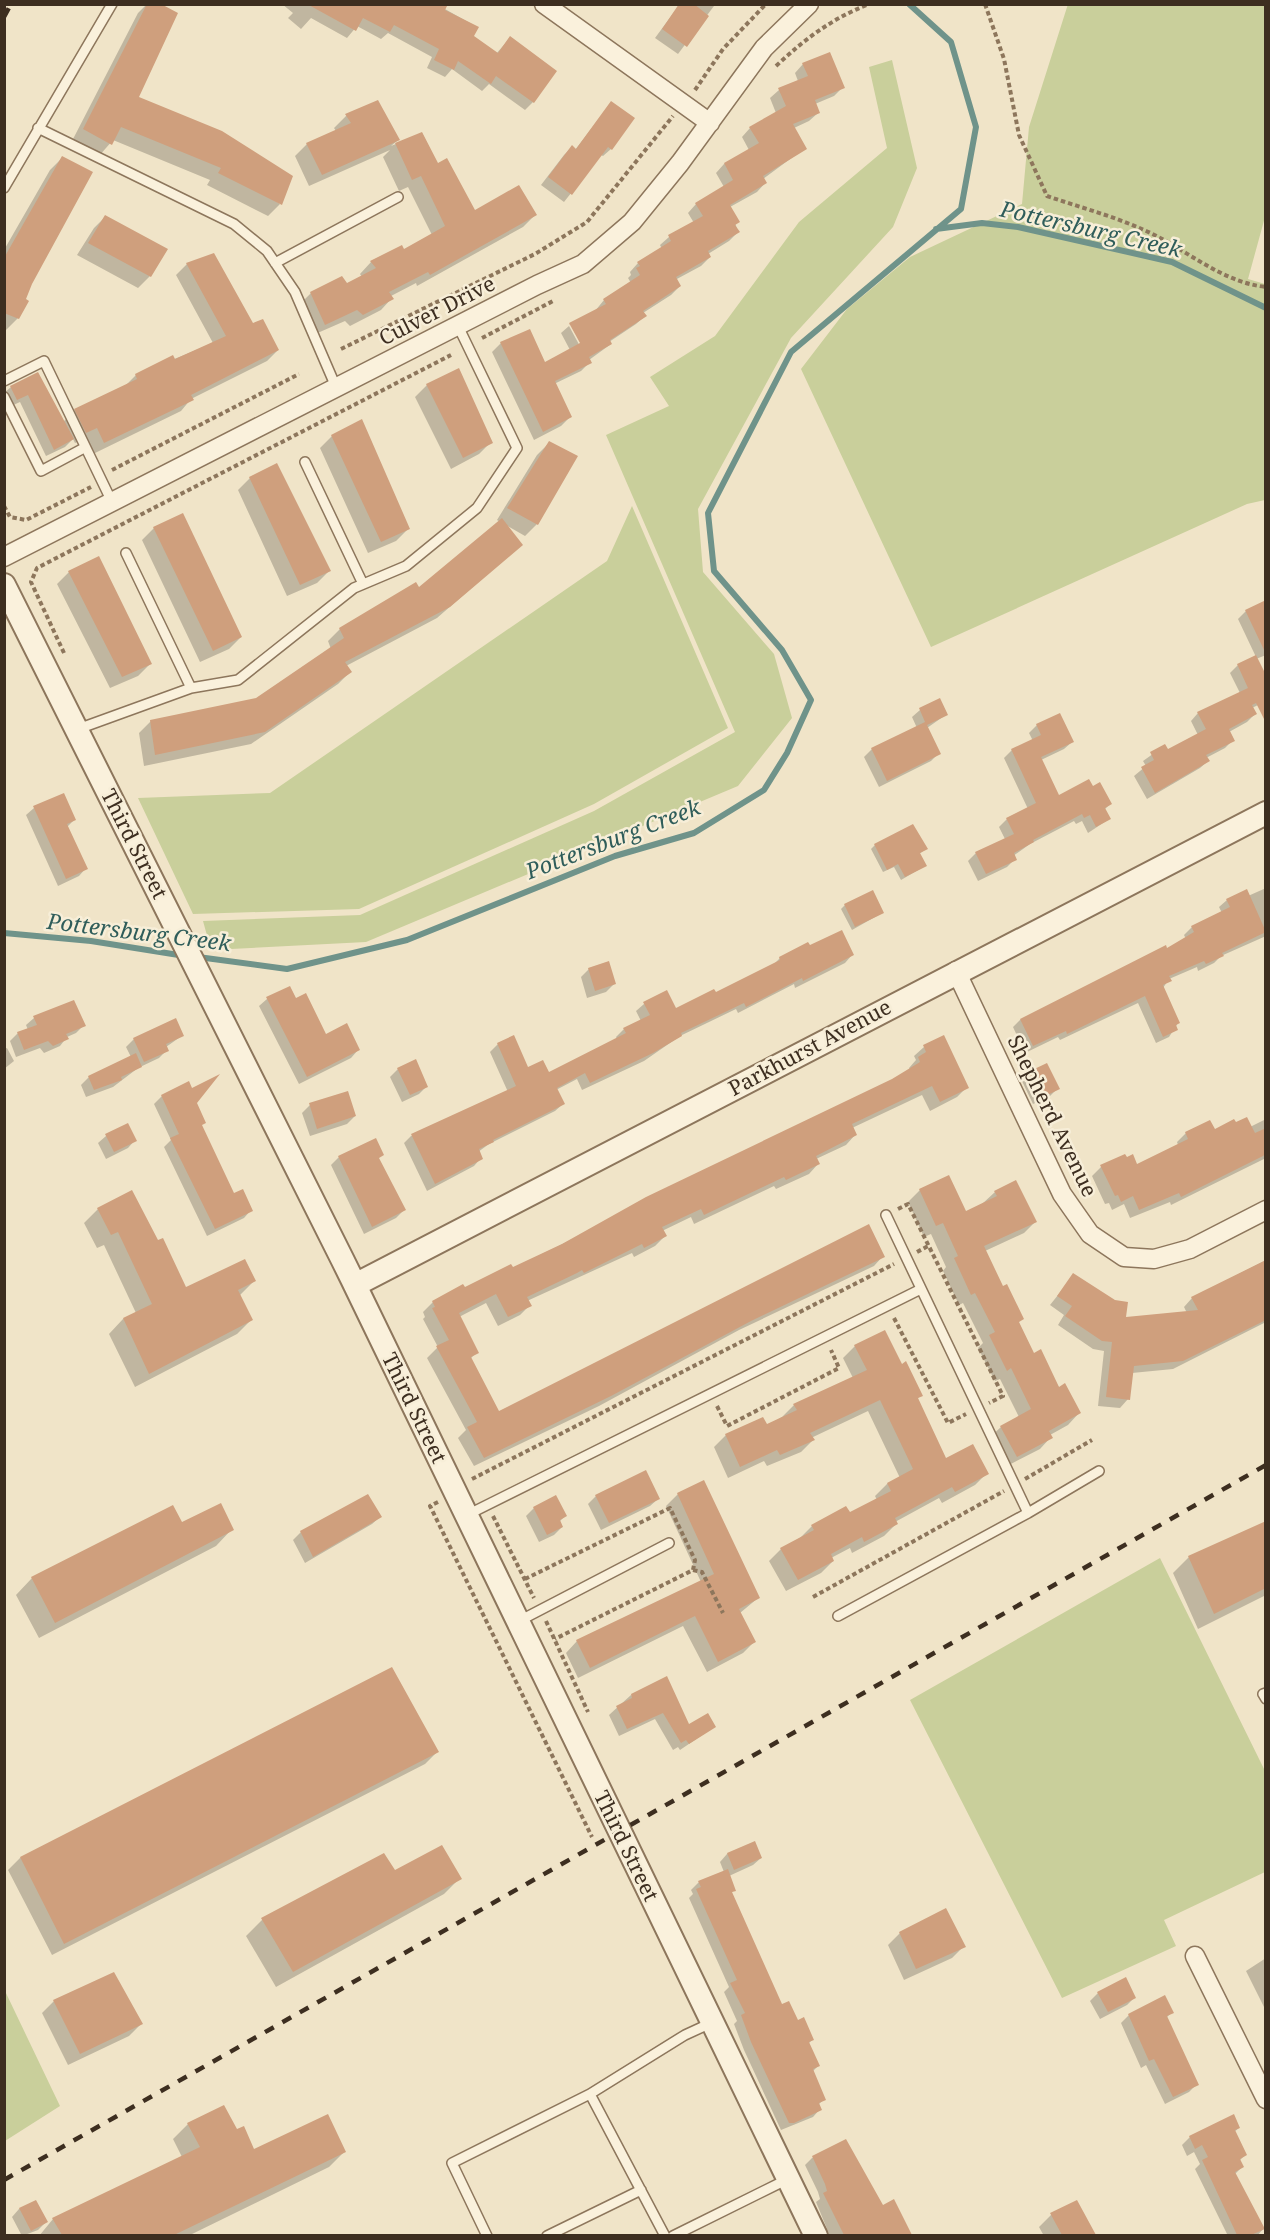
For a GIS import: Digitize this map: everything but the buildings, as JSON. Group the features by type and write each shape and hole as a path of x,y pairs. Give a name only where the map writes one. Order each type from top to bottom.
{"street":[{"path":"544,4 710,123"},
{"name":"Culver Drive","path":"4,556 583,264 632,222 710,123 764,48 809,4"},
{"name":"Third Street","path":"4,585 177,930 208,985 355,1285 464,1487 467,1515 816,2235"},
{"name":"Parkhurst Avenue","path":"355,1285 956,971 1266,813"},
{"name":"Shepherd Avenue","path":"956,971 1062,1194 1090,1234 1124,1257 1154,1259 1190,1249 1266,1210"},
{"path":"1195,1956 1266,2099"}],"lane":[{"path":"4,188 112,4"},
{"path":"39,128 234,224 267,251 295,292 336,387"},
{"path":"275,263 398,197"},
{"path":"77,730 191,688 238,680 354,588 406,566 477,508 517,448 458,326"},
{"path":"4,381 44,360 84,448 112,502"},
{"path":"4,397 41,471 84,448"},
{"path":"305,462 363,584"},
{"path":"126,553 191,688"},
{"path":"886,1215 1028,1513"},
{"path":"467,1515 921,1289"},
{"path":"838,1616 1028,1513 1099,1471"},
{"path":"519,1621 669,1543"},
{"path":"1266,1693 1263,1694 1266,1699"},
{"path":"487,2235 452,2163 590,2094 685,2035 712,2022"},
{"path":"590,2094 665,2235"},
{"path":"673,2235 788,2179"},
{"path":"547,2235 641,2190"}],"path":[{"path":"695,91 723,49 766,4"},
{"path":"985,4 1004,59 1019,135 1047,196 1144,230 1219,272 1248,285 1266,287"},
{"path":"341,349 536,254 587,222 677,111"},
{"path":"65,654 31,582 37,568 451,355"},
{"path":"112,470 299,374"},
{"path":"4,506 10,517 26,520 92,487"},
{"path":"886,1215 908,1204 1003,1396 948,1423 896,1317 886,1322"},
{"path":"592,1837 430,1506 930,1245"},
{"path":"716,1406 727,1426 839,1368 830,1351 839,1346"},
{"path":"965,1414 970,1424"},
{"path":"813,1597 1092,1440"},
{"path":"464,1487 468,1470"},
{"path":"999,1482 1004,1491"},
{"path":"693,1570 702,1572 723,1613"}],"green space":[{"path":"1068,4 1265,5 1265,217 1248,279 1265,284 1265,500 1247,504 931,647 801,369 847,309 910,257 1022,204 1029,127"},
{"path":"892,60 917,168 893,227 791,338 698,509 703,572 774,654 792,718 738,786 366,942 211,950 203,921 360,915 594,811 735,732 606,435 669,406 650,377 715,336 799,222 887,148 869,67"},
{"path":"632,506 728,728 594,804 359,909 193,914 138,798 270,793 607,561"},
{"path":"1160,1558 1265,1771 1265,1872 1164,1920 1176,1946 1062,1998 910,1700"},
{"path":"5,1991 60,2106 4,2141"}],"waterway":[{"name":"Pottersburg Creek","path":"198,957 287,969 407,940 615,856 694,833 764,790 787,753 811,700 782,650 714,571 708,513 791,352 961,209 976,127 951,42 909,4"},
{"name":"Pottersburg Creek","path":"936,229 982,223 1018,227 1172,262 1266,308"},
{"name":"Pottersburg Creek","path":"4,933 91,941 185,956"}],"railway":[{"path":"4,17 11,4"},
{"path":"4,2180 1266,1465"}]}
